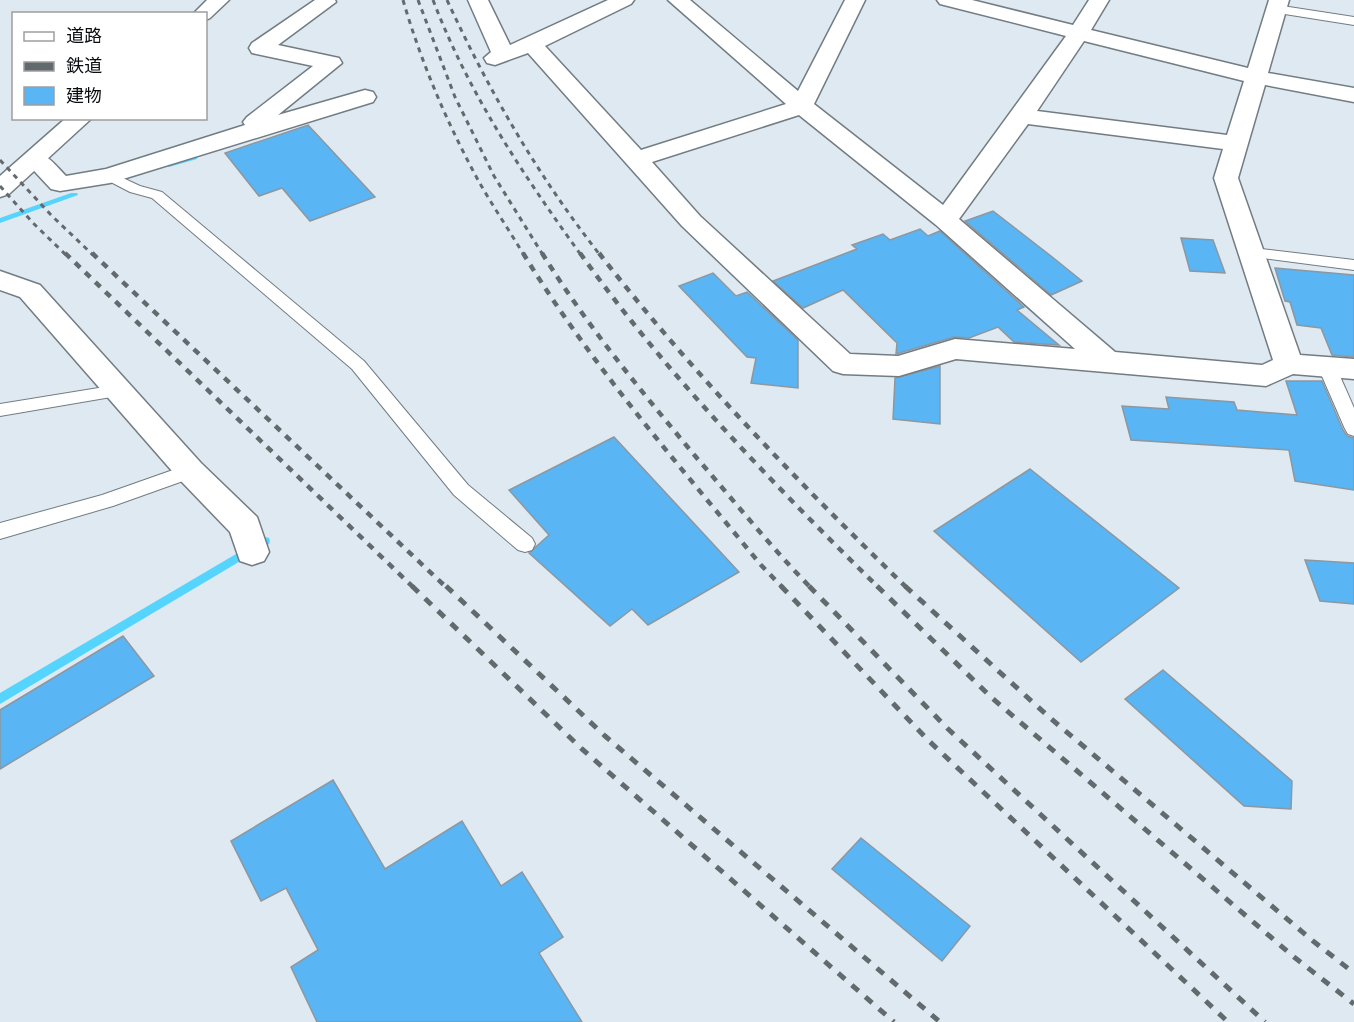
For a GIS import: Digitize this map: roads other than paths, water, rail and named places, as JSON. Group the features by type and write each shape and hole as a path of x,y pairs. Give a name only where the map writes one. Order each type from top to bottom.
{"street":[{"path":"205,12 219,0"},
{"path":"478,0 499,56 532,44 624,0"},
{"path":"678,0 802,106 945,220 1107,361"},
{"path":"635,160 802,106 855,0"},
{"path":"951,0 1256,77 1354,95"},
{"path":"945,220 1021,116 1079,33 1099,0"},
{"path":"239,134 331,63 260,48 326,2"},
{"path":"1278,4 1234,143 1226,178 1289,363"},
{"path":"532,44 692,221 843,364 899,366 955,349 1266,376 1289,363 1354,369"},
{"path":"34,159 60,184 111,176 239,134 364,97"},
{"path":"1021,116 1234,143"},
{"path":"0,189 79,120"},
{"path":"0,280 30,291 190,471 245,526 252,552"}],"lane":[{"path":"1278,4 1354,21"},
{"path":"111,176 135,189 157,195 358,365 460,490 525,544"},
{"path":"1253,253 1354,265"},
{"path":"1327,367 1354,429"},
{"path":"0,410 117,391"},
{"path":"0,531 106,501 190,471"}],"waterway":[{"path":"169,165 194,157"},
{"path":"0,221 74,195"},
{"path":"0,699 265,541"}],"railway":[{"path":"403,0 426,69 456,137 483,189 524,255"},
{"path":"418,0 455,97 494,176 543,255"},
{"path":"433,0 463,68 498,132 581,255"},
{"path":"447,0 480,67 535,164 600,255"},
{"path":"0,160 52,216 93,255"},
{"path":"0,186 66,255"},
{"path":"65,253 414,588"},
{"path":"92,253 447,588"},
{"path":"523,253 577,335 636,413 761,565 783,588"},
{"path":"542,253 577,307 635,383 752,523 811,588"},
{"path":"580,253 648,342 722,427 799,509 879,588"},
{"path":"599,253 634,298 747,426 907,588"},
{"path":"412,586 582,749 894,1022"},
{"path":"446,586 605,736 940,1022"},
{"path":"781,586 929,741 1228,1022"},
{"path":"809,586 947,728 1265,1022"},
{"path":"877,586 992,698 1294,957 1354,1004"},
{"path":"905,586 1049,717 1313,941 1354,973"}]}
